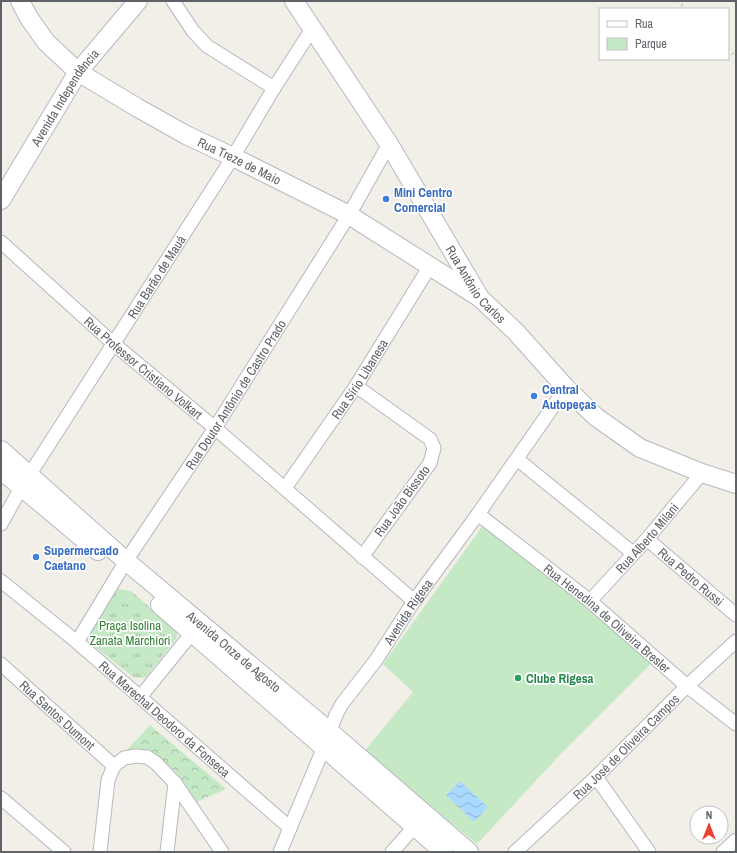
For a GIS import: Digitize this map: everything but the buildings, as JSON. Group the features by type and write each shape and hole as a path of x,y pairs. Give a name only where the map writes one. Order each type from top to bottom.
{"main road":[{"name":"Rua Treze de Maio","path":"20,1 28,18 46,42 78,72 186,135 233,156 349,215 480,298"},
{"name":"Avenida Independência","path":"1,200 78,72 138,1"},
{"name":"Rua Antônio Carlos","path":"294,1 389,144 480,298 516,332 587,410 640,448 702,473 736,484"},
{"path":"426,264 440,261 447,255 449,246"},
{"name":"Avenida Onze de Agosto","path":"1,450 26,481 327,739 414,827 444,852"},
{"name":"Avenida Onze de Agosto","path":"1,470 26,481"},
{"name":"Avenida Onze de Agosto","path":"124,566 192,633 469,852"}],"street":[{"path":"173,1 193,31 207,46 274,88"},
{"name":"Rua Barão de Mauá","path":"1,524 26,481 312,29"},
{"name":"Rua Doutor Antônio de Castro Prado","path":"77,642 124,566 215,428 349,215 389,144"},
{"name":"Rua Professor Cristiano Volkart","path":"1,242 114,344 215,428 414,601"},
{"name":"Rua Sírio Libanesa","path":"285,488 356,386 426,264"},
{"name":"Rua João Bissoto","path":"356,386 430,439 434,448 430,463 362,557"},
{"name":"Avenida Rigesa","path":"280,852 342,704 376,660 414,601 478,514 566,388"},
{"path":"517,459 632,553"},
{"name":"Rua Alberto Milani","path":"590,601 646,539 702,473"},
{"name":"Rua Henedina de Oliveira Bresler","path":"478,514 590,601 687,686 736,724"},
{"name":"Rua Pedro Russi","path":"646,539 736,615"},
{"name":"Rua Marechal Deodoro da Fonseca","path":"1,581 77,642 290,828"},
{"path":"140,696 192,633"},
{"name":"Rua José de Oliveira Campos","path":"515,852 596,777 687,686 736,641"},
{"name":"Rua Santos Dumont","path":"1,664 114,766"},
{"path":"100,852 108,780 114,766 124,758 136,756 147,757 156,763 175,783 222,852"},
{"path":"596,777 649,852"},
{"path":"167,852 175,783"},
{"path":"1,798 64,852"},
{"path":"392,852 414,827"},
{"path":"723,852 736,840"}],"green space":[{"name":"Clube Rigesa","path":"484,524 511,548 654,661 556,759 477,844 364,752 413,692 383,664"},
{"name":"Praça Isolina Zanata Marchiori","path":"118,589 131,591 178,632 176,639 146,677 133,677 90,643 89,635"},
{"path":"150,725 226,789 197,802 177,773 162,760 124,753"}],"water":[{"path":"460,781 488,807 474,822 446,795"}],"railway":[{"path":"677,1 685,8"},
{"path":"729,50 736,57"}],"place":[{"name":"Mini Centro Comercial","path":"386,199"},
{"name":"Central Autopeças","path":"534,396"},
{"name":"Supermercado Caetano","path":"36,557"},
{"name":"Clube Rigesa","path":"518,678"}]}
